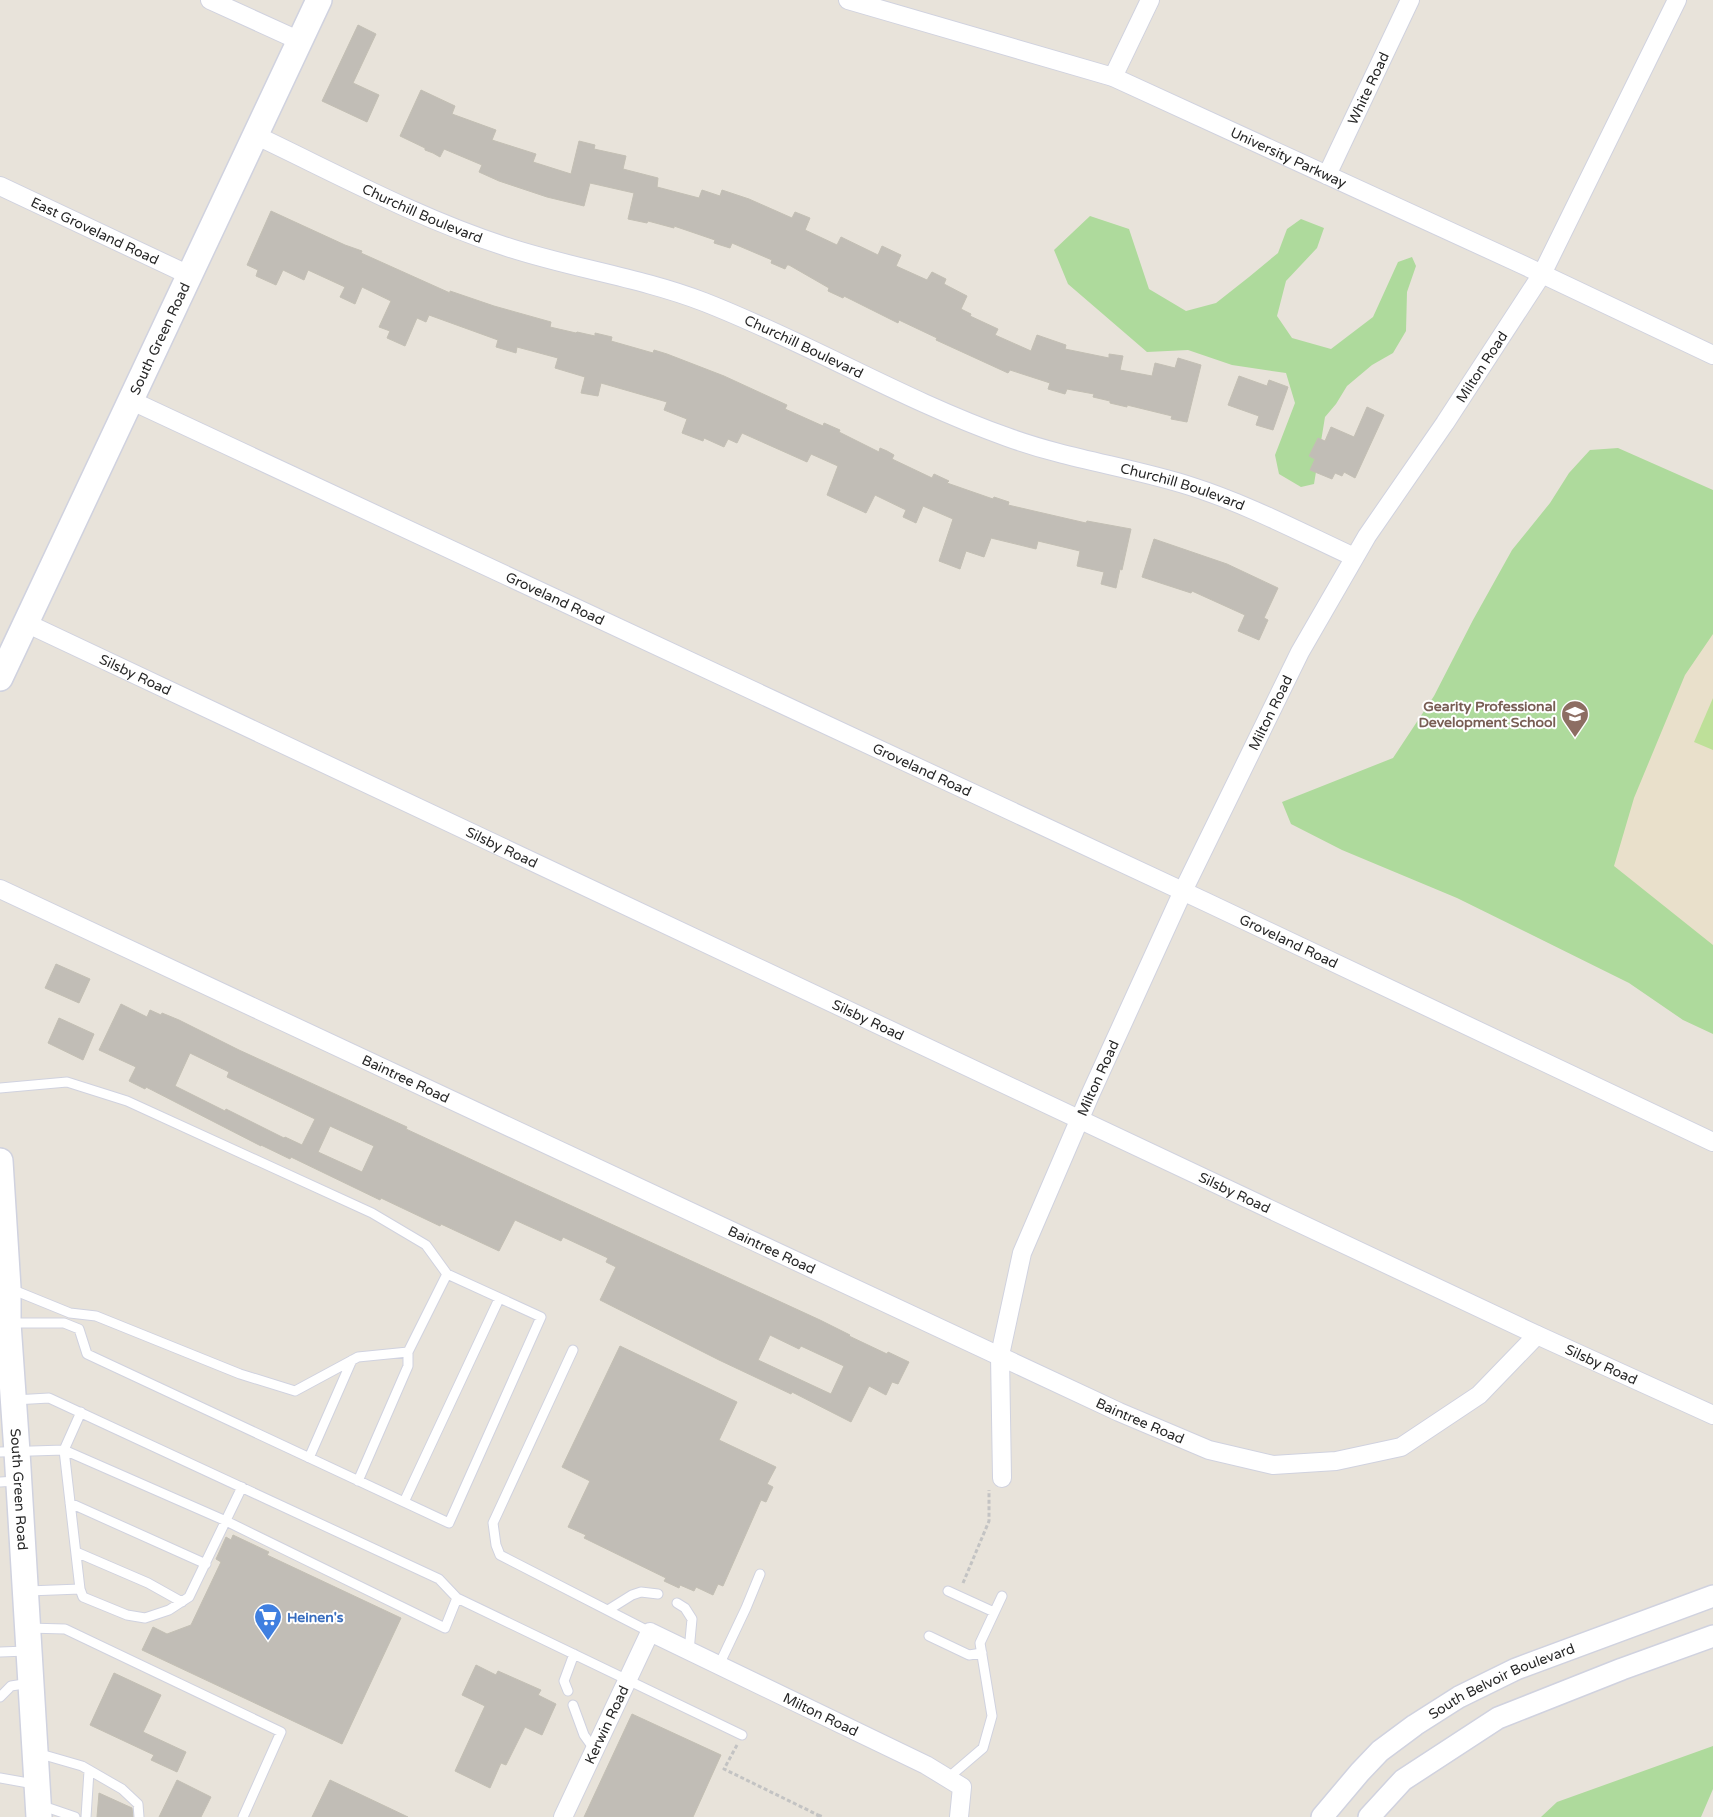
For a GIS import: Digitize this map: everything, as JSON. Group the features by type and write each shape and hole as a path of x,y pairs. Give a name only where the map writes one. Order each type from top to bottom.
{"main road":[{"name":"South Green Road","path":"0,678 319,0"},
{"name":"South Green Road","path":"0,1161 8,1288 4,1323 14,1400 9,1452 10,1481 26,1591 38,1802"}],"street":[{"path":"210,0 300,41"},
{"name":"University Parkway","path":"848,0 1113,77 1542,274 1713,355"},
{"path":"1113,77 1150,0"},
{"name":"White Road","path":"1327,175 1410,0"},
{"name":"Milton Road","path":"1002,1478 1000,1355 1022,1253 1079,1118 1183,892 1300,652 1354,556 1445,423 1542,274 1677,0"},
{"name":"Churchill Boulevard","path":"255,134 440,222 476,236 524,253 650,284 703,302 971,424 1047,450 1165,478 1220,496 1354,556"},
{"name":"East Groveland Road","path":"0,186 189,275"},
{"name":"Groveland Road","path":"130,400 1713,1142"},
{"name":"Silsby Road","path":"26,623 1537,1335 1713,1416"},
{"name":"Baintree Road","path":"0,890 1119,1412 1209,1450 1273,1465 1336,1461 1401,1446 1479,1395 1537,1335"},
{"name":"South Belvoir Boulevard","path":"1322,1817 1380,1751 1415,1725 1459,1697 1516,1669 1713,1596"},
{"name":"Milton Road","path":"650,1632 926,1765 948,1778 962,1787 958,1817"},
{"name":"Kerwin Road","path":"563,1817 650,1632"},
{"path":"1369,1817 1402,1780 1498,1718 1622,1669 1713,1636"}],"lane":[{"path":"0,1088 67,1082 127,1101 372,1213 426,1245 447,1274 541,1317 449,1523 87,1354 79,1329 64,1323 4,1323"},
{"path":"358,1480 408,1366 408,1352 447,1274"},
{"path":"8,1288 70,1313 96,1316 240,1374 295,1391 358,1357 408,1352"},
{"path":"404,1502 499,1299"},
{"path":"573,1350 493,1523 496,1545 500,1555 650,1632"},
{"path":"309,1458 352,1360"},
{"path":"14,1400 49,1398 81,1412 439,1580 457,1598 742,1735"},
{"path":"81,1412 64,1450 80,1589 83,1597 127,1615 145,1618 169,1610 182,1602 189,1597 242,1487"},
{"path":"9,1452 64,1450 226,1521 445,1628 457,1598"},
{"path":"70,1503 206,1564"},
{"path":"76,1552 148,1583 182,1602"},
{"path":"719,1665 760,1574"},
{"path":"26,1591 80,1589"},
{"path":"948,1591 994,1612"},
{"path":"608,1610 641,1592 658,1594"},
{"path":"948,1778 983,1748 992,1716 980,1643 1002,1596"},
{"path":"677,1603 685,1608 692,1619 689,1651"},
{"path":"0,1652 65,1628 281,1732 243,1817"},
{"path":"929,1636 969,1656 982,1653"},
{"path":"568,1691 564,1681 574,1654"},
{"path":"0,1697 11,1686 31,1683"},
{"path":"573,1705 584,1735 594,1749"},
{"path":"35,1753 64,1760 122,1789 138,1804 140,1817"},
{"path":"86,1817 89,1771"},
{"path":"0,1778 38,1802 76,1817"}],"path":[{"path":"957,1595 989,1521 989,1475 1002,1478"},
{"path":"742,1735 724,1769 823,1817"}],"shaded area":[{"name":"Gearity Professional Development School","path":"1713,516 1713,1000 1380,846"}],"green space":[{"path":"1090,216 1129,229 1149,289 1186,311 1216,303 1249,277 1278,253 1287,229 1301,219 1324,228 1317,248 1286,281 1277,316 1292,338 1331,349 1373,317 1398,262 1412,257 1416,266 1407,292 1406,331 1393,353 1372,365 1347,386 1325,417 1314,484 1301,487 1279,474 1275,455 1295,403 1286,373 1232,365 1188,350 1147,352 1068,284 1054,250"},
{"name":"Gearity Professional Development School","path":"1618,448 1713,490 1713,634 1685,675 1634,798 1614,866 1713,945 1713,1034 1683,1020 1629,983 1457,898 1342,850 1291,824 1282,802 1393,758 1434,696 1512,550 1550,503 1569,473 1590,450"},
{"path":"1713,698 1713,750 1694,742"},
{"path":"1713,1746 1713,1789 1701,1817 1541,1817 1557,1802"}],"building":[{"path":"358,25 376,34 353,83 379,95 367,122 322,101"},
{"path":"421,90 455,106 452,114 496,130 492,140 536,154 533,162 571,174 579,141 595,145 594,149 626,156 623,169 658,178 657,187 699,198 702,190 720,196 722,190 749,199 792,218 795,212 810,218 805,230 837,245 841,237 878,255 882,246 901,255 896,266 927,280 932,272 946,279 944,284 967,296 961,309 971,314 970,316 998,329 995,335 1031,351 1037,335 1066,345 1065,349 1109,358 1109,354 1123,356 1120,370 1152,376 1155,363 1175,368 1178,358 1201,365 1187,422 1171,419 1172,416 1127,405 1127,407 1110,403 1110,401 1093,397 1094,394 1067,389 1065,394 1048,389 1050,383 1010,370 1008,373 936,340 937,338 899,320 898,323 844,296 843,298 828,291 829,288 789,265 785,269 771,263 772,260 732,243 730,248 714,243 715,240 674,226 674,228 648,221 647,223 628,219 634,193 590,183 584,206 547,197 499,181 479,172 482,165 444,149 440,157 400,136"},
{"path":"271,211 362,251 361,253 450,293 450,291 551,322 550,327 576,333 595,336 595,333 612,337 611,341 653,353 654,350 667,354 724,376 787,405 785,409 823,426 824,423 840,430 839,432 879,452 880,448 887,451 894,455 892,459 932,478 934,474 949,481 947,483 993,499 994,497 1009,502 1008,505 1086,523 1087,521 1131,529 1116,588 1101,584 1104,572 1077,566 1080,551 1038,541 1036,549 991,538 984,557 966,551 960,569 939,561 953,519 923,506 916,523 903,517 906,510 875,495 866,513 827,495 838,466 811,454 807,462 742,433 737,443 728,439 724,447 704,438 703,441 682,433 687,419 664,410 667,402 601,383 598,396 581,393 585,377 555,368 558,358 517,347 516,353 496,347 498,340 429,315 426,322 417,318 405,346 387,338 390,331 379,327 391,301 362,287 355,304 340,297 345,287 308,270 304,280 283,270 276,285 256,276 258,270 247,265"},
{"path":"1239,376 1267,386 1269,380 1288,387 1273,430 1256,425 1259,416 1228,405"},
{"path":"1367,407 1384,415 1355,478 1344,472 1342,476 1335,473 1332,479 1310,470 1315,459 1309,456 1318,438 1325,441 1331,427 1354,437"},
{"path":"1154,539 1227,564 1278,588 1264,618 1268,620 1259,640 1238,631 1245,615 1192,591 1191,593 1142,577"},
{"path":"56,964 90,979 79,1003 45,988"},
{"path":"121,1004 147,1017 150,1010 161,1015 162,1013 407,1127 406,1129 820,1320 887,1354 888,1352 909,1362 898,1384 892,1382 886,1395 869,1386 851,1422 792,1392 791,1394 719,1360 600,1300 616,1267 606,1262 608,1258 563,1237 561,1241 515,1220 499,1251 381,1198 380,1200 291,1157 290,1159 261,1146 146,1087 145,1089 129,1081 136,1067 99,1050","holes":["190,1053 229,1072 227,1077 315,1119 302,1145 226,1109 225,1111 175,1086","330,1126 374,1146 362,1172 318,1152","770,1335 799,1349 801,1346 844,1366 831,1394 758,1360"]},
{"path":"59,1018 94,1034 83,1060 48,1043"},
{"path":"620,1346 737,1402 719,1440 776,1467 767,1484 773,1487 766,1502 761,1500 723,1586 718,1584 713,1595 696,1587 694,1591 680,1585 679,1588 664,1581 666,1578 584,1538 586,1535 568,1527 590,1481 562,1467"},
{"name":"Heinen's","path":"233,1535 269,1552 267,1555 401,1618 342,1744 142,1650 153,1627 167,1634 191,1625 221,1562 216,1559 226,1537 231,1540"},
{"path":"476,1665 496,1675 498,1671 541,1690 538,1695 556,1704 542,1735 525,1727 506,1765 501,1763 490,1788 455,1771 485,1706 462,1695"},
{"path":"114,1673 161,1695 143,1732 186,1752 177,1772 151,1760 154,1755 90,1725"},
{"path":"632,1714 721,1755 693,1817 584,1817"},
{"path":"177,1780 211,1797 201,1817 159,1817"},
{"path":"330,1780 408,1817 312,1817"},
{"path":"99,1793 132,1808 133,1817 97,1817"}],"place":[{"name":"Gearity Professional Development School","path":"1575,738"},
{"name":"Heinen's","path":"268,1641"}]}
